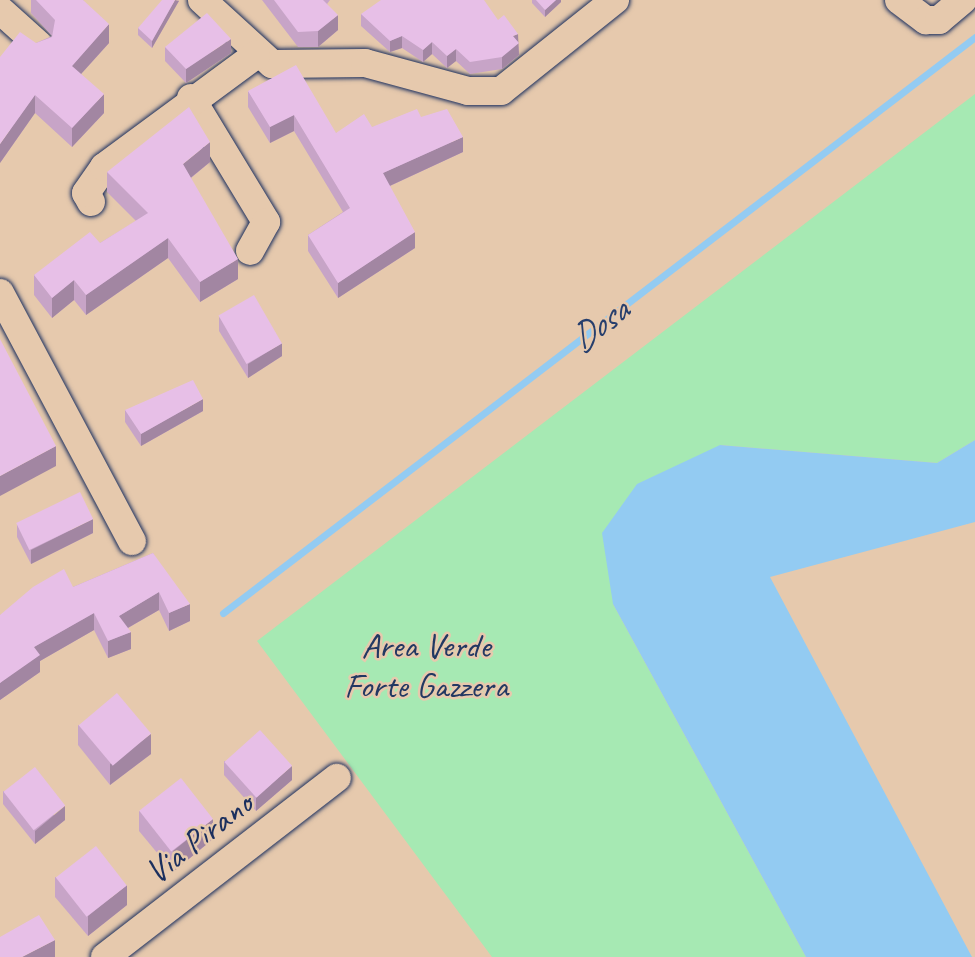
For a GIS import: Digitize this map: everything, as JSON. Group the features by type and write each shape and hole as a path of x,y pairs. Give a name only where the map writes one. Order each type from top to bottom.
{"street":[{"path":"202,0 256,55 272,64 365,63 468,91 501,91 615,0"},
{"path":"899,0 926,20 939,20 963,0"},
{"path":"0,10 39,45"},
{"path":"91,202 86,193 104,167 191,98 256,55"},
{"path":"191,98 266,222 250,251"},
{"path":"0,293 132,541"},
{"name":"Via Pirano","path":"105,957 337,778"}],"green space":[{"name":"Area Verde Forte Gazzera","path":"975,94 975,440 937,463 720,445 613,604 806,957 492,957 257,641"}],"water":[{"path":"975,440 975,522 770,577 972,957 806,957 613,604 602,533 637,484 720,445 937,463"}],"building":[{"path":"36,0 83,0 109,24 72,66 104,94 72,128 35,95 0,144 0,57 20,32 36,43 52,37 55,20"},
{"path":"162,0 175,0 152,41 138,28"},
{"path":"274,0 323,0 338,15 318,31 298,32"},
{"path":"381,0 484,0 498,20 504,15 518,34 513,36 519,43 502,57 470,62 456,49 447,56 432,42 423,50 402,36 390,41 361,14"},
{"path":"536,0 556,0 545,10"},
{"path":"207,13 231,39 186,69 165,47"},
{"path":"296,65 336,133 364,114 372,127 417,109 421,117 447,109 463,137 383,173 415,232 338,283 308,235 350,208 294,115 270,127 248,91"},
{"path":"189,107 210,142 183,164 238,259 200,282 168,238 86,295 74,280 52,298 34,275 90,232 100,243 148,213 107,172"},
{"path":"254,295 282,343 246,364 218,316"},
{"path":"0,339 56,446 0,476"},
{"path":"193,380 203,399 141,434 125,410"},
{"path":"80,492 93,519 29,550 16,523"},
{"path":"153,553 190,604 169,613 159,592 119,616 131,632 108,641 94,613 34,647 40,655 0,683 0,615 33,587 64,569 73,587"},
{"path":"117,693 151,734 113,766 79,725"},
{"path":"260,730 292,766 256,798 224,762"},
{"path":"35,767 65,806 34,830 3,792"},
{"path":"181,778 213,819 171,852 139,811"},
{"path":"96,846 127,885 87,917 56,877"},
{"path":"39,915 55,940 22,957 0,957 0,937"}],"waterway":[{"name":"Dosa","path":"223,613 975,37"}]}
